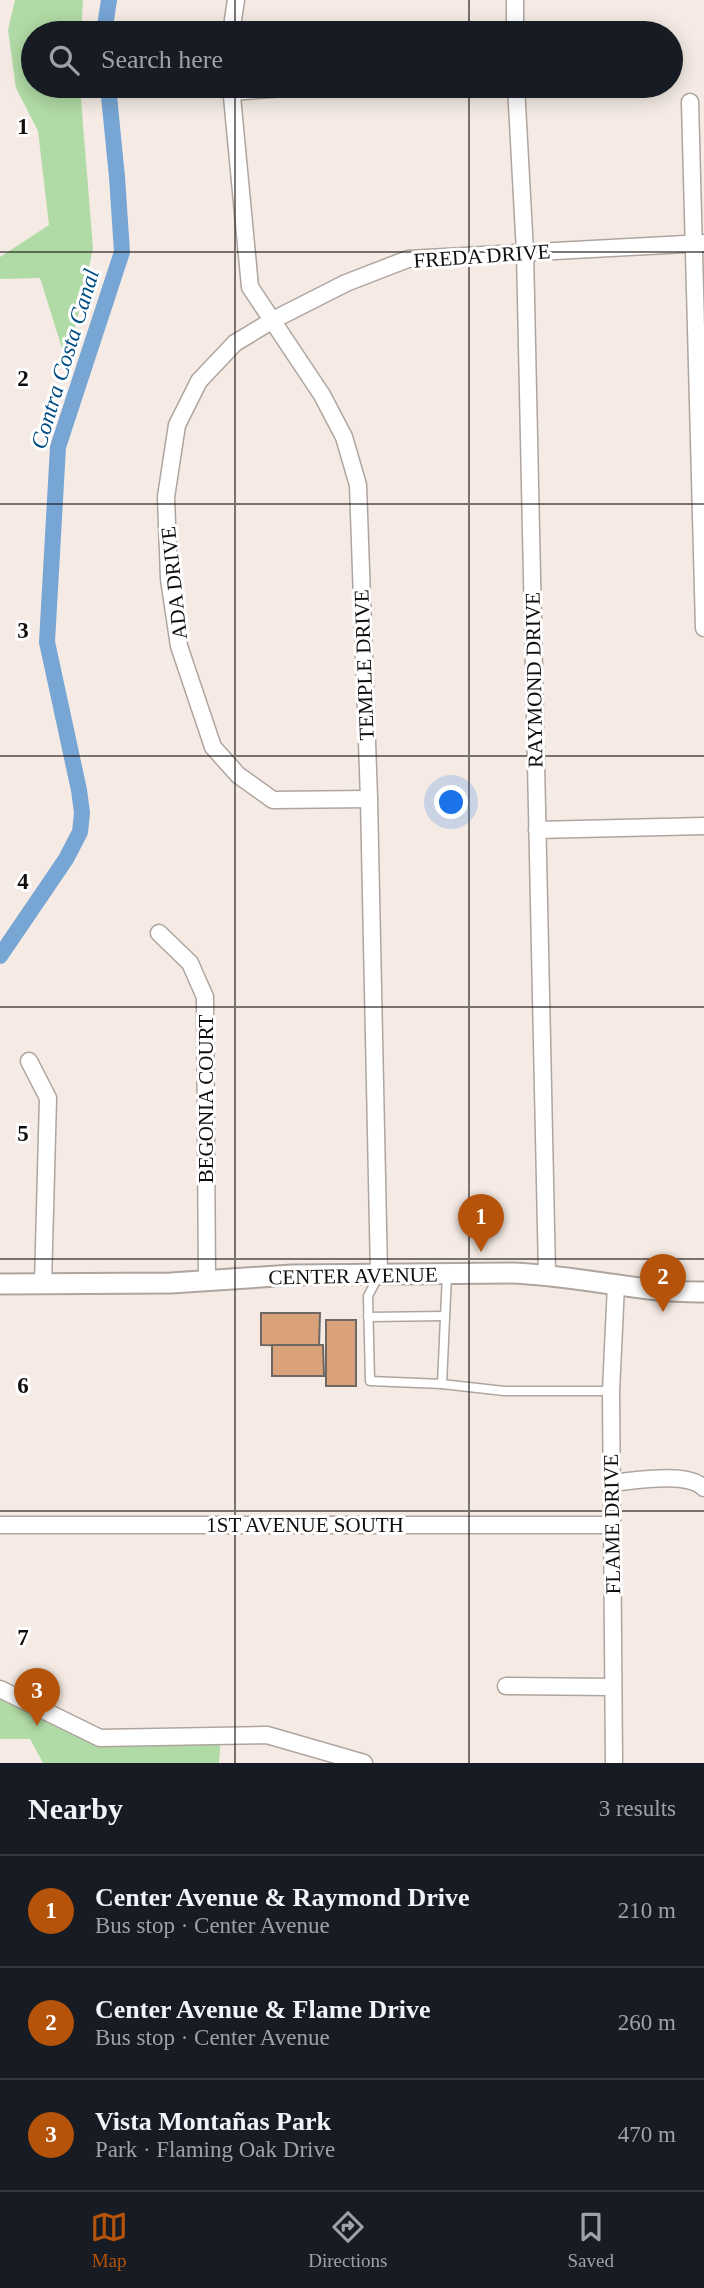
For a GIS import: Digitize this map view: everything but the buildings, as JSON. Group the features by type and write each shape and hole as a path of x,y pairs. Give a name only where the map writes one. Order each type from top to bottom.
{"street":[{"path":"233,21 236,0"},
{"path":"515,0 515,21"},
{"name":"TEMPLE DRIVE","path":"232,98 250,287 322,395 344,437 358,485 369,799 379,1274"},
{"name":"RAYMOND DRIVE","path":"517,98 525,253 547,1274"},
{"path":"690,102 698,243 704,628"},
{"name":"FREDA DRIVE","path":"273,320 346,283 408,259 698,243"},
{"name":"ADA DRIVE","path":"273,320 235,342 200,381 177,425 166,497 169,579 179,646 213,747 239,775 273,800 369,799"},
{"path":"537,830 704,826"},
{"name":"BEGONIA COURT","path":"159,933 190,963 205,996 207,1282"},
{"path":"29,1062 48,1098 43,1284"},
{"name":"CENTER AVENUE","path":"0,1284 207,1282 292,1275 547,1274 704,1292"},
{"name":"FLAME DRIVE","path":"614,1763 610,1525 611,1391 616,1284"},
{"path":"611,1483 674,1478 699,1483 704,1488"},
{"name":"1ST AVENUE SOUTH","path":"0,1525 610,1525"},
{"path":"506,1686 612,1687"},
{"path":"0,1689 100,1738 267,1735 364,1763"}],"lane":[{"path":"379,1274 368,1296 370,1381 442,1384 504,1391 611,1391"},
{"path":"442,1384 447,1274"},
{"path":"368,1317 445,1316"}],"green space":[{"path":"15,0 83,0 82,21 21,21 21,98 16,88 8,30"},
{"path":"21,98 81,98 93,249 67,364 40,278 0,279 0,257 49,225 38,131"},
{"path":"0,1689 100,1738 221,1736 219,1763 43,1763 30,1739 0,1739"}],"waterway":[{"name":"Contra Costa Canal","path":"106,21 109,0"},
{"name":"Contra Costa Canal","path":"0,956 66,859 80,832 82,813 79,790 47,642 58,447 122,252 109,98"}],"place":[{"name":"Center Avenue & Raymond Drive","path":"481,1252"},
{"name":"Center Avenue & Flame Drive","path":"663,1312"},
{"name":"Vista Montañas Park","path":"37,1726"}]}
